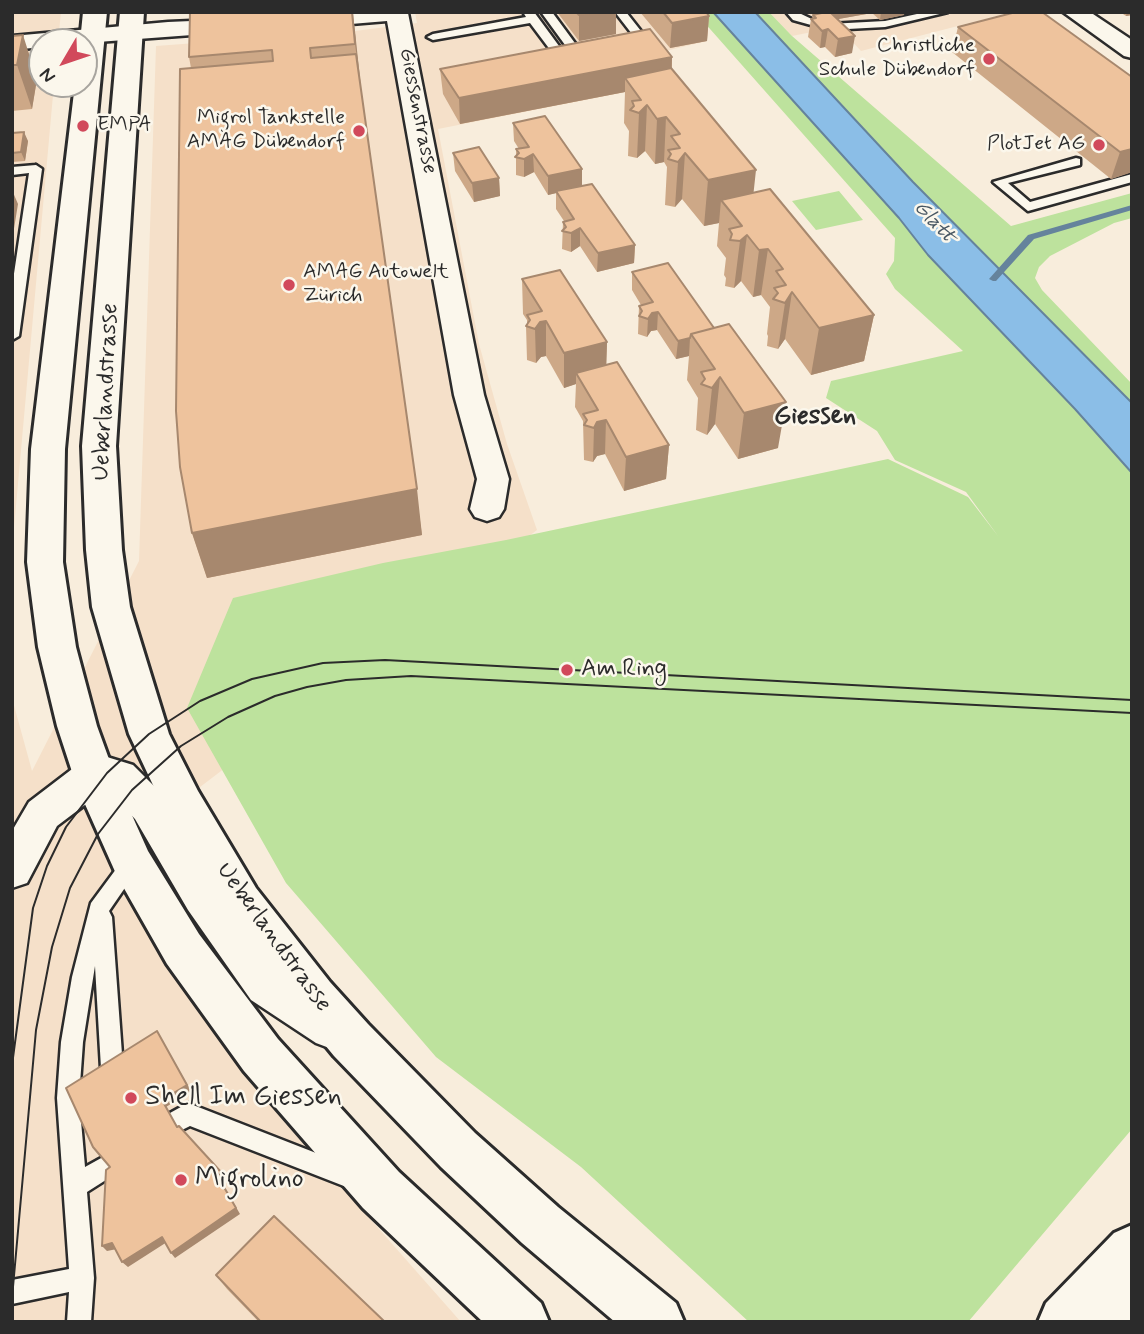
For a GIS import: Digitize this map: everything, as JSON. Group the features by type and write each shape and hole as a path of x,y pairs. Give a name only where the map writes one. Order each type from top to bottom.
{"main road":[{"name":"Ueberlandstrasse","path":"113,23 48,449 45,562 57,647 77,726 94,775 132,863 183,949 261,1055 381,1189 518,1320"},
{"name":"Ueberlandstrasse","path":"113,23 99,446 104,550 111,607 139,705 162,761 183,804 241,902 314,997 351,1040 458,1150 540,1225 657,1322"},
{"path":"1065,1322 1132,1251"},
{"path":"1119,1322 1132,1288"}],"street":[{"path":"1074,12 1132,51"},
{"name":"Giessenstrasse","path":"12,43 113,23 272,23 400,13 469,395 493,479 487,509"},
{"name":"Ueberlandstrasse","path":"94,775 107,773 119,777 149,807 203,897 266,986 351,1040"},
{"path":"12,870 43,814 94,775"}],"lane":[{"path":"546,12 580,58 593,55"},
{"path":"620,12 646,44 633,47"},
{"path":"791,12 797,18 830,27 885,24 943,12"},
{"path":"433,37 531,16 567,65"},
{"path":"544,55 557,52"},
{"path":"1076,162 999,182 1028,207 1132,178"},
{"path":"12,171 36,169 17,273 12,336"},
{"path":"79,1322 82,1278 68,1098 72,1042 82,977 101,903 132,863"},
{"path":"101,903 112,1068"},
{"path":"177,1121 188,1114 381,1189"},
{"path":"73,1187 112,1163"},
{"path":"12,1292 82,1278"}],"shaded area":[{"path":"12,12 61,12 59,28 28,28 28,98 53,98 12,550"},
{"path":"415,12 682,12 707,41 649,55 671,83 438,129 479,344 507,444 537,530 107,858 244,1076 461,1322 12,1322 12,698 32,771 139,561 156,46 355,31 417,23"},
{"path":"769,12 1012,12 861,51 847,36 827,29 792,36"}],"green space":[{"path":"695,12 769,12 792,36 1011,226 1132,193 1132,218 1114,223 1050,256 1039,267 1035,278 1042,290 1132,384 1132,1129 968,1322 749,1322 581,1167 436,1057 286,883 187,708 233,598 383,563 506,540 888,459 968,497 998,536 966,492 895,460 877,431 826,398 831,381 963,351 895,289 886,274 894,261 895,238"},
{"path":"839,191 863,220 816,230 792,201"}],"water":[{"name":"Glatt","path":"713,12 755,12 913,182 1132,403 1132,473 1075,409 928,255 899,218"}],"building":[{"name":"AMAG Autowelt Zürich","path":"190,12 352,12 355,44 310,48 311,58 356,54 417,489 192,533 180,467 176,411 180,69 273,61 272,50 189,57"},
{"path":"663,12 706,12 709,16 672,23"},
{"path":"830,12 855,36 838,39 828,29 822,31 811,19 816,18 813,15"},
{"path":"1016,12 1042,12 1132,77 1132,149 1120,152 958,27"},
{"path":"650,29 672,57 459,98 440,69"},
{"path":"23,35 17,65 12,65 12,36"},
{"path":"671,68 756,170 708,180 685,153 678,162 668,159 671,154 668,150 680,148 671,136 680,134 666,117 657,119 647,105 639,113 630,110 634,106 632,101 641,100 625,78"},
{"path":"545,116 582,169 548,176 533,154 524,159 515,157 519,153 516,149 529,147 513,123"},
{"path":"24,132 21,152 12,153 12,133"},
{"path":"479,147 499,178 472,183 453,153"},
{"path":"592,184 635,245 598,253 580,228 571,233 562,231 566,227 563,222 574,219 556,191"},
{"path":"770,189 874,315 819,328 792,292 785,303 773,299 778,293 774,288 786,285 776,271 783,269 768,249 759,250 747,235 740,241 730,240 732,234 729,229 742,226 721,200"},
{"path":"668,263 714,328 691,334 690,338 678,341 658,312 652,313 648,319 639,316 642,311 639,306 653,302 632,272"},
{"path":"560,270 607,342 564,353 546,321 540,322 535,329 526,326 530,320 527,315 542,311 522,279"},
{"path":"729,324 786,402 744,413 720,377 712,388 701,384 705,379 701,372 715,369 691,334"},
{"path":"617,362 669,445 626,457 606,420 597,422 594,428 584,425 587,420 583,414 598,410 576,373"},
{"path":"157,1031 187,1085 162,1100 177,1127 179,1126 221,1172 217,1175 236,1208 171,1253 162,1237 122,1262 112,1243 102,1246 106,1170 110,1167 93,1147 66,1088"},
{"path":"274,1216 385,1322 261,1322 216,1275"}],"waterway":[{"path":"993,279 1031,237 1132,207"}],"tram line":[{"path":"12,1065 33,908 47,866 66,827 107,773 149,734 200,701 252,679 323,663 385,660 1132,700"},
{"path":"12,1298 36,1030 52,947 70,888 98,834 132,790 181,746 228,717 275,696 307,687 346,680 411,676 1132,713"}],"place":[{"name":"Christliche Schule Dübendorf","path":"989,59"},
{"name":"EMPA","path":"83,126"},
{"name":"Migrol Tankstelle AMAG Dübendorf","path":"359,131"},
{"name":"PlotJet AG","path":"1099,145"},
{"name":"AMAG Autowelt Zürich","path":"289,285"},
{"name":"Am Ring","path":"567,670"},
{"name":"Shell Im Giessen","path":"131,1098"},
{"name":"Migrolino","path":"181,1180"}],"district":[{"name":"Giessen","path":"815,418"}]}
